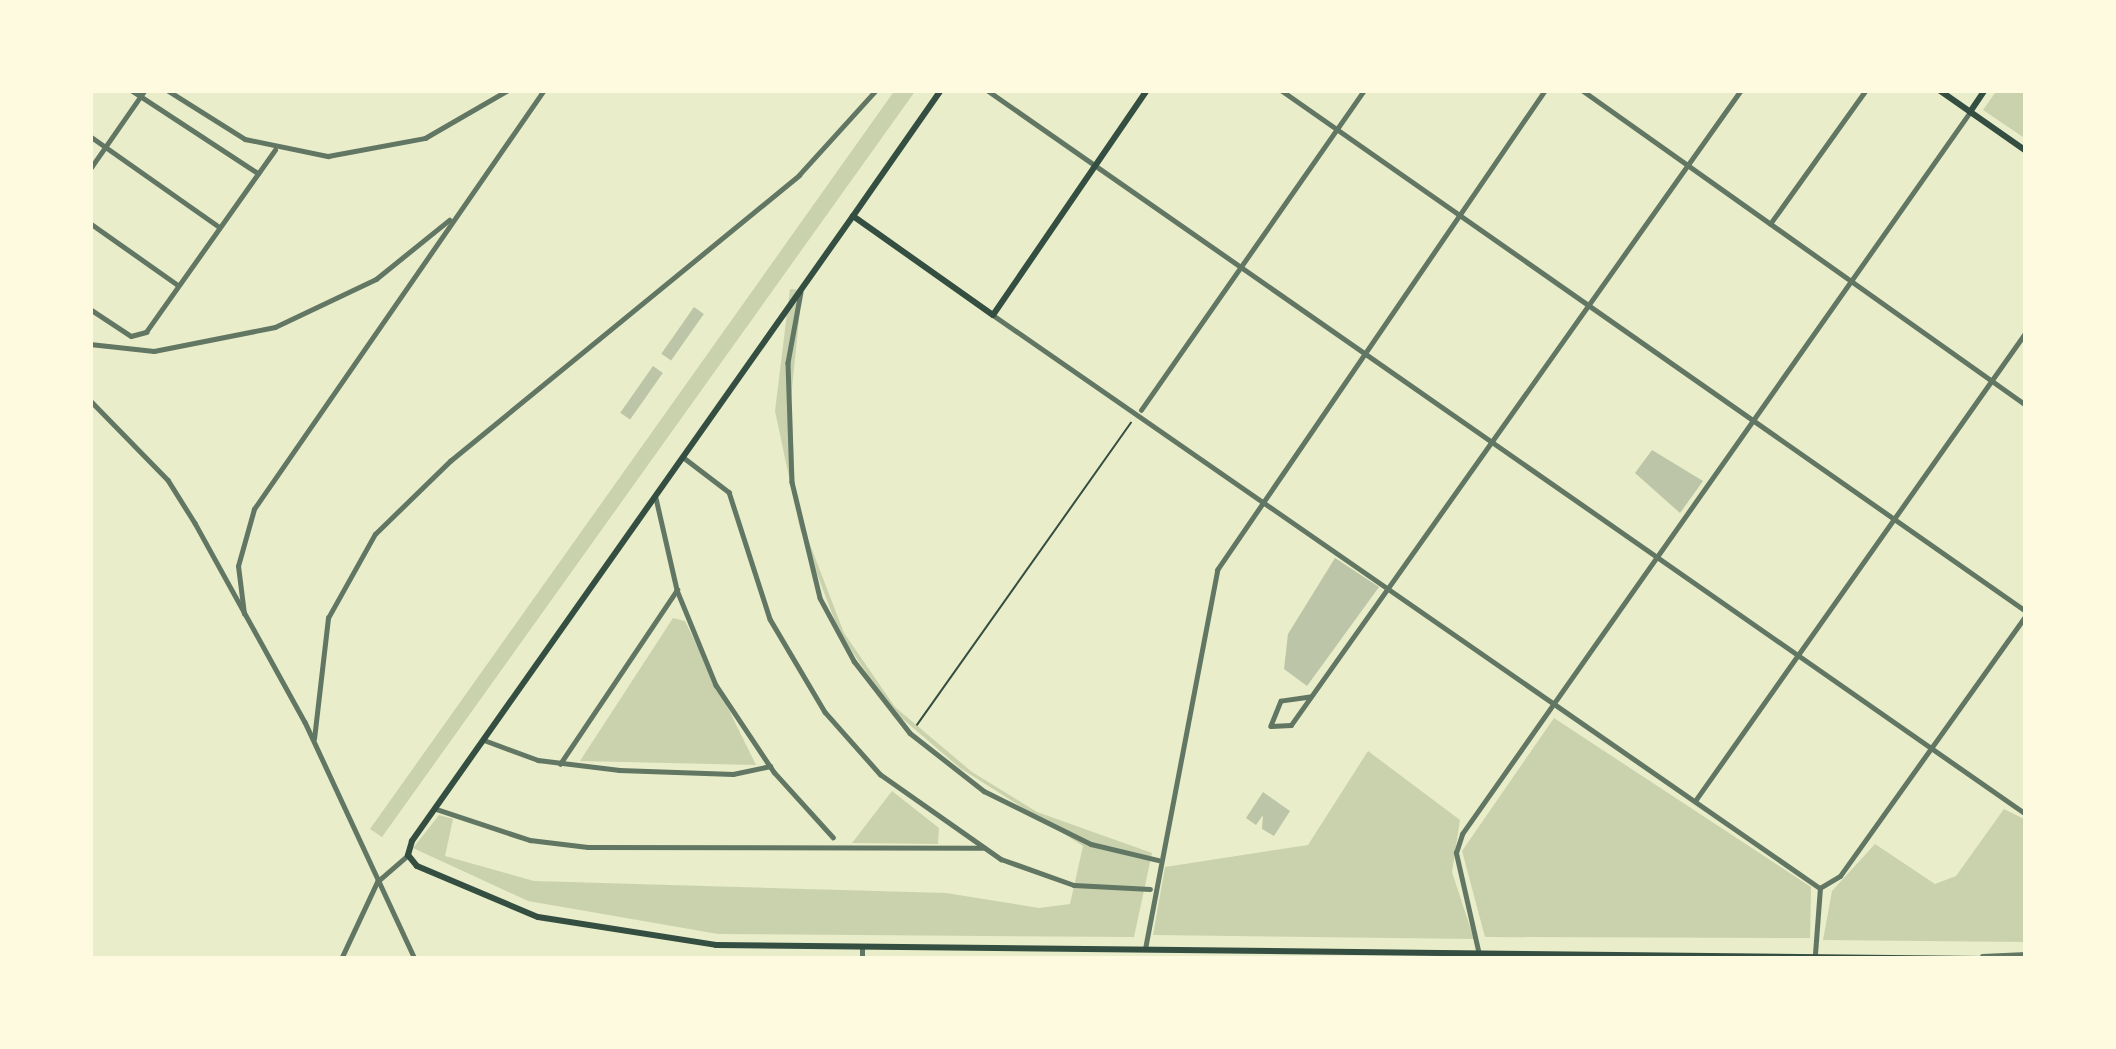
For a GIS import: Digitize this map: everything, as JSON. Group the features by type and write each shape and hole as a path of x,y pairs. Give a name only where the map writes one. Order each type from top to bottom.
{"main road":[{"path":"941,90 435,809 409,855 465,891 538,917 716,945 1312,955 1982,957"},
{"path":"853,216 993,315 1147,90"},
{"path":"1939,90 2026,151"},
{"path":"1970,112 1985,90"},
{"path":"1145,949 1145,959"}],"street":[{"path":"131,90 258,173"},
{"path":"167,90 275,149 328,157 393,148 508,90"},
{"path":"245,620 238,566 254,508 544,90"},
{"path":"314,739 328,618 375,534 450,461 799,175 876,90"},
{"path":"987,90 2026,814"},
{"path":"1281,90 2026,613 1840,876 1820,888"},
{"path":"1141,410 1244,269 1364,90"},
{"path":"1145,949 1150,890 1217,570 1262,499 1369,357 1546,90"},
{"path":"1582,90 2026,405"},
{"path":"1310,698 1281,701 1271,726 1285,730 1310,698 1741,90"},
{"path":"1770,224 1866,90"},
{"path":"90,169 142,93"},
{"path":"1480,955 1458,840 1970,112"},
{"path":"90,136 219,227"},
{"path":"90,309 131,336 149,328 275,149"},
{"path":"90,344 154,351 304,316 376,279 458,213"},
{"path":"90,223 178,285"},
{"path":"807,282 788,363 792,482 820,598 854,661 910,733 983,791 1091,844 1158,860"},
{"path":"993,315 1141,410 1820,888"},
{"path":"1695,801 1801,659 2026,332"},
{"path":"90,400 168,480 314,739 415,959"},
{"path":"683,457 729,492 770,620 825,712 880,774 982,848 1074,885 1150,890"},
{"path":"656,496 677,590 716,685 770,766 833,837"},
{"path":"560,764 677,590"},
{"path":"484,740 560,764 702,774 770,766"},
{"path":"435,809 530,840 588,847 982,848"},
{"path":"340,959 377,882 409,855"},
{"path":"1815,957 1820,888"},
{"path":"716,945 716,959"},
{"path":"862,946 862,959"},
{"path":"1004,959 1005,948"},
{"path":"1982,957 2026,954"}],"path":[{"path":"915,728 1141,410"}],"green space":[{"path":"895,90 916,90 382,837 370,829"},
{"path":"1997,90 2026,90 2026,139 1983,110"},
{"path":"790,289 802,290 791,398 796,508 844,633 895,707 972,772 1037,812 1152,853 1134,937 718,934 528,901 413,848 439,815 453,819 445,856 534,881 946,893 1039,908 1070,904 1083,846 960,768 891,709 839,632 800,529 775,411"},
{"path":"673,618 685,621 756,765 580,761"},
{"path":"1554,718 1811,887 1810,938 1485,937 1462,851"},
{"path":"1368,751 1460,820 1452,872 1474,939 1153,935 1165,867 1308,845"},
{"path":"892,791 939,828 938,844 852,843"},
{"path":"2004,809 2026,820 2026,942 1823,940 1832,891 1875,844 1935,884 1956,876"}],"building":[{"path":"694,307 704,314 671,361 661,354"},
{"path":"653,366 663,373 630,420 620,413"},
{"path":"1652,450 1703,481 1680,513 1635,473"},
{"path":"1335,558 1379,587 1307,686 1284,669 1288,634"},
{"path":"1263,792 1290,811 1274,836 1262,829 1263,815 1256,825 1246,818"}]}
